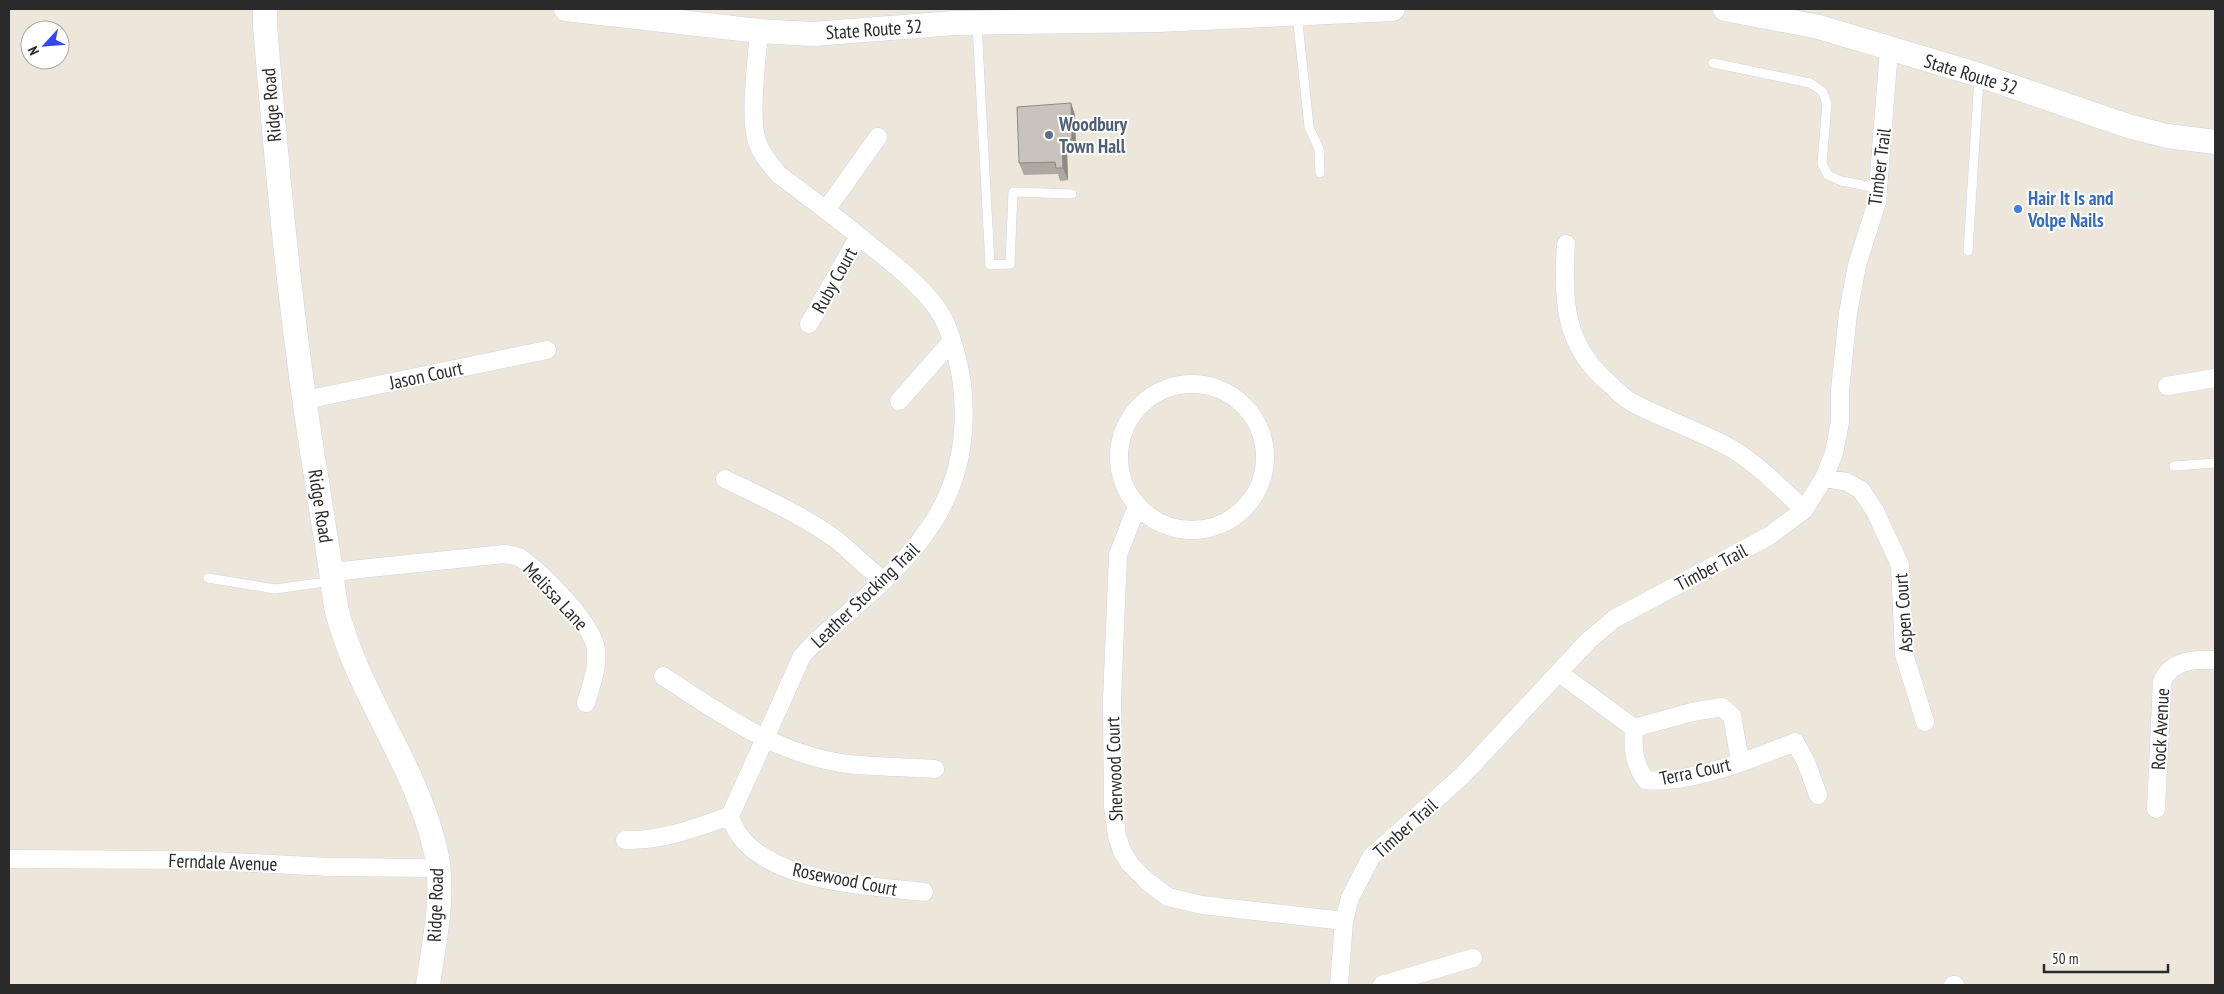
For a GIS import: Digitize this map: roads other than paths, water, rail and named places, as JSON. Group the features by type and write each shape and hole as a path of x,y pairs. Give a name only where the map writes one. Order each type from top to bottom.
{"main road":[{"name":"Ridge Road","path":"265,9 264,26 281,217 304,400 336,608 349,652 422,804 436,849 437,920 428,985"},
{"name":"State Route 32","path":"566,9 759,32 813,34 955,16 977,22 1158,20 1393,9"},
{"name":"State Route 32","path":"1725,9 1819,27 1979,75 2128,126 2166,136 2215,142"}],"street":[{"name":"Leather Stocking Trail","path":"730,816 802,656 914,552 937,518 957,470 965,420 961,371 952,341 938,309 896,266 778,174 765,158 756,140 754,111 759,32"},
{"name":"Timber Trail","path":"1339,985 1344,921 1350,898 1371,857 1463,775 1588,641 1614,619 1769,536 1804,510 1824,478 1834,453 1840,422 1840,390 1848,313 1857,265 1877,202 1889,49"},
{"path":"826,210 878,137"},
{"name":"Ruby Court","path":"809,324 859,236"},
{"path":"1566,244 1563,281 1567,318 1578,348 1600,377 1630,401 1726,446 1764,472 1804,510"},
{"path":"898,401 952,341"},
{"name":"Jason Court","path":"304,400 547,350"},
{"path":"2167,386 2215,378"},
{"path":"1197,383 1222,389 1242,402 1256,421 1265,444 1265,468 1258,490 1244,510 1224,524 1202,530 1178,530 1155,521 1137,506 1124,485 1118,460 1121,436 1132,413 1150,396 1173,385 1197,383"},
{"path":"725,478 794,513 836,539 874,574 885,580"},
{"name":"Aspen Court","path":"1824,478 1847,482 1861,490 1875,511 1900,565 1904,654 1924,722"},
{"name":"Sherwood Court","path":"1137,506 1118,555 1112,700 1113,806 1122,851 1130,864 1168,897 1202,905 1344,921"},
{"name":"Melissa Lane","path":"332,577 504,554 520,557 545,579 579,617 592,635 596,650 596,666 586,703"},
{"name":"Rock Avenue","path":"2156,809 2162,682 2164,674 2171,668 2194,659 2215,660"},
{"path":"1559,673 1634,728"},
{"path":"663,676 724,718 764,738 804,754 846,764 935,769"},
{"name":"Terra Court","path":"1740,762 1732,716 1722,707 1634,728 1633,750 1639,772 1646,780 1660,782 1707,772 1762,756 1795,742 1806,762 1818,795"},
{"path":"625,840 647,841 670,836 730,816"},
{"name":"Rosewood Court","path":"730,816 734,829 749,847 789,870 839,882 924,892"},
{"name":"Ferndale Avenue","path":"9,859 195,860 329,867 437,868"},
{"path":"1382,985 1473,958"}],"lane":[{"path":"1297,14 1309,128 1319,150 1320,173"},
{"path":"977,22 990,265 1010,264 1013,192 1072,194"},
{"path":"1713,63 1810,83 1822,91 1827,103 1822,164 1828,175 1841,181 1878,188"},
{"path":"1968,251 1979,75"},
{"path":"2174,466 2215,463"},
{"path":"208,578 275,589 332,577"}],"place":[{"name":"Woodbury Town Hall","path":"1049,135"},
{"name":"Hair It Is and Volpe Nails","path":"2018,209"}]}
